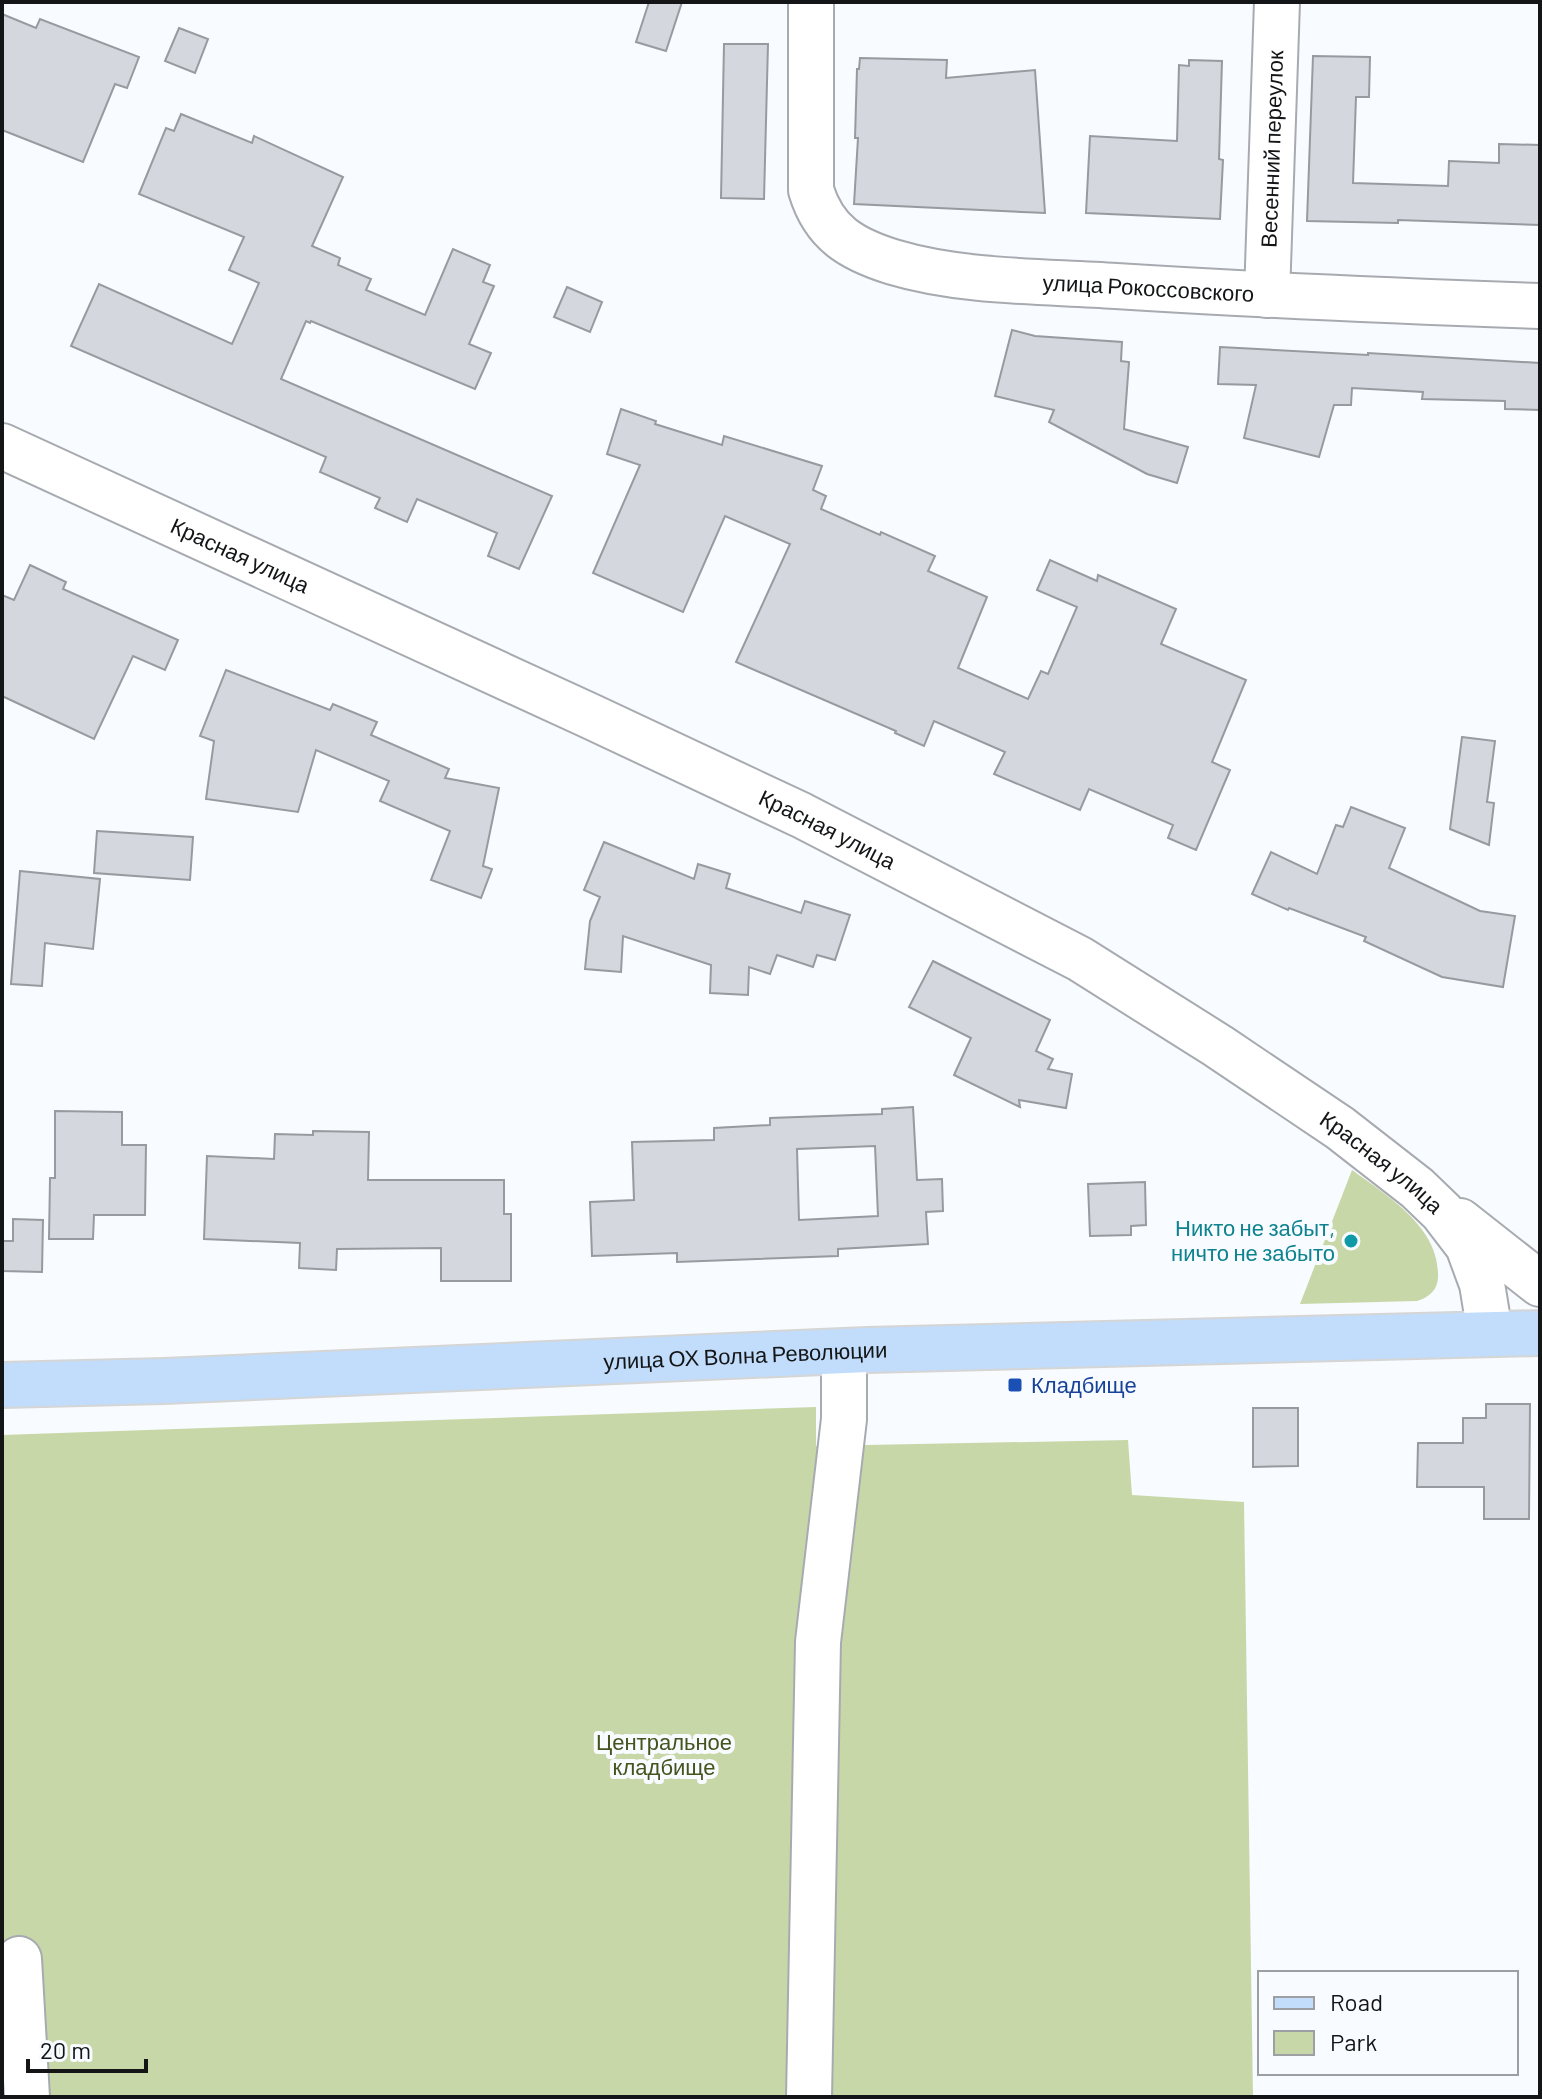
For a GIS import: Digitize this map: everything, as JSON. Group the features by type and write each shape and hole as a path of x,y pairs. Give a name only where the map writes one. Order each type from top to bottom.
{"main road":[{"path":"1490,1333 1540,1333"},
{"name":"улица ОХ Волна Революции","path":"2,1385 844,1352 1490,1333"}],"street":[{"name":"улица Рокоссовского","path":"811,2 810,170 814,200 827,226 851,244 893,262 969,276 1267,295 1540,306"},
{"name":"Весенний переулок","path":"1267,295 1277,2"},
{"name":"Красная улица","path":"2,446 801,815 1104,973 1340,1128 1417,1188 1442,1212 1468,1246 1482,1284 1490,1333"},
{"path":"1417,1188 1540,1284"},
{"path":"809,2097 818,1642 844,1419 844,1352"},
{"path":"19,1959 27,2097"}],"green space":[{"path":"1352,1170 1408,1213 1429,1241 1436,1257 1438,1279 1433,1292 1426,1297 1417,1301 1300,1304"},
{"name":"Центральное кладбище","path":"816,1407 816,1446 1128,1440 1132,1495 1244,1502 1253,2097 2,2097 2,1435"}],"building":[{"path":"649,2 682,2 666,51 636,42"},
{"path":"2,14 36,28 40,19 139,57 127,88 115,84 83,162 2,130"},
{"path":"179,28 208,39 195,73 165,61"},
{"path":"724,44 768,44 764,199 721,198"},
{"path":"1313,56 1370,57 1369,97 1356,97 1353,183 1448,186 1449,161 1499,163 1499,144 1540,145 1540,225 1398,220 1398,223 1307,221"},
{"path":"860,58 947,60 946,78 1035,70 1045,213 854,204 858,138 855,138 857,69"},
{"path":"1189,60 1222,61 1220,219 1086,213 1090,136 1177,141 1179,65 1189,66"},
{"path":"181,114 252,143 254,136 343,177 312,246 340,258 338,265 371,279 366,290 425,315 453,249 490,265 483,282 494,286 469,344 491,353 475,389 311,321 306,321 281,379 552,496 519,569 488,556 497,533 417,499 407,522 375,508 380,498 320,472 326,457 71,346 99,284 232,344 259,283 229,270 244,237 139,194 166,128 174,131"},
{"path":"567,287 602,302 590,332 554,317"},
{"path":"1012,330 1035,336 1122,342 1121,361 1129,362 1124,429 1188,447 1177,483 1147,474 1049,422 1054,410 995,396"},
{"path":"1220,347 1540,363 1540,410 1505,409 1505,401 1422,399 1423,392 1352,388 1351,405 1334,405 1319,457 1244,438 1256,385 1218,384"},
{"path":"621,409 656,421 655,424 722,445 724,436 822,466 813,490 826,496 821,509 935,556 928,571 987,597 958,668 1028,699 1041,671 1048,674 1077,607 1037,590 1050,560 1097,581 1098,575 1176,609 1161,644 1246,680 1212,762 1230,770 1196,850 1168,838 1173,825 1089,789 1080,810 994,774 1005,752 934,721 924,746 736,662 790,544 725,516 683,612 593,573 640,465 607,454"},
{"path":"30,565 66,582 63,589 178,640 165,670 133,656 94,739 2,696 2,595 14,600"},
{"path":"226,670 330,710 333,704 377,722 371,735 449,769 445,778 499,788 483,866 492,869 481,898 431,880 450,831 380,801 389,781 316,750 298,812 206,799 214,741 200,736"},
{"path":"1462,737 1495,741 1487,802 1494,803 1489,845 1450,829"},
{"path":"1351,807 1405,828 1389,868 1480,911 1515,916 1503,987 1442,977 1364,941 1366,937 1252,894 1271,852 1317,874 1336,825 1343,827"},
{"path":"97,831 193,837 190,880 94,873"},
{"path":"604,842 694,879 698,864 730,874 726,888 801,913 805,901 850,915 835,960 817,955 813,967 777,955 770,974 749,967 748,995 710,993 711,965 623,936 621,972 585,969 590,921 600,897 584,890"},
{"path":"20,871 100,879 93,949 45,943 42,986 11,984"},
{"path":"933,961 1050,1020 1036,1051 1053,1059 1048,1069 1072,1074 1066,1108 1019,1100 1020,1107 954,1075 971,1038 909,1007"},
{"path":"913,1107 917,1180 942,1179 943,1211 926,1212 928,1244 838,1249 838,1256 677,1262 677,1253 592,1256 590,1202 634,1200 632,1142 714,1140 714,1128 770,1125 770,1118 882,1114 882,1109","holes":["875,1146 878,1216 799,1220 797,1149"]},
{"path":"55,1111 122,1112 122,1145 146,1145 145,1215 94,1215 93,1239 49,1239 50,1178 55,1178"},
{"path":"313,1131 369,1132 368,1180 504,1180 504,1214 511,1214 511,1281 441,1281 441,1248 337,1249 336,1270 299,1268 300,1243 204,1239 207,1156 274,1159 275,1134 313,1135"},
{"path":"1145,1182 1146,1225 1131,1226 1131,1235 1090,1236 1088,1184"},
{"path":"13,1219 43,1220 42,1272 2,1271 2,1241 13,1241"},
{"path":"1486,1404 1530,1404 1529,1519 1484,1519 1484,1487 1417,1487 1418,1443 1463,1443 1463,1418 1486,1418"},
{"path":"1253,1408 1298,1408 1298,1466 1253,1467"}],"place":[{"name":"Никто не забыт, ничто не забыто","path":"1351,1241"},
{"name":"Кладбище","path":"1015,1385"}]}
